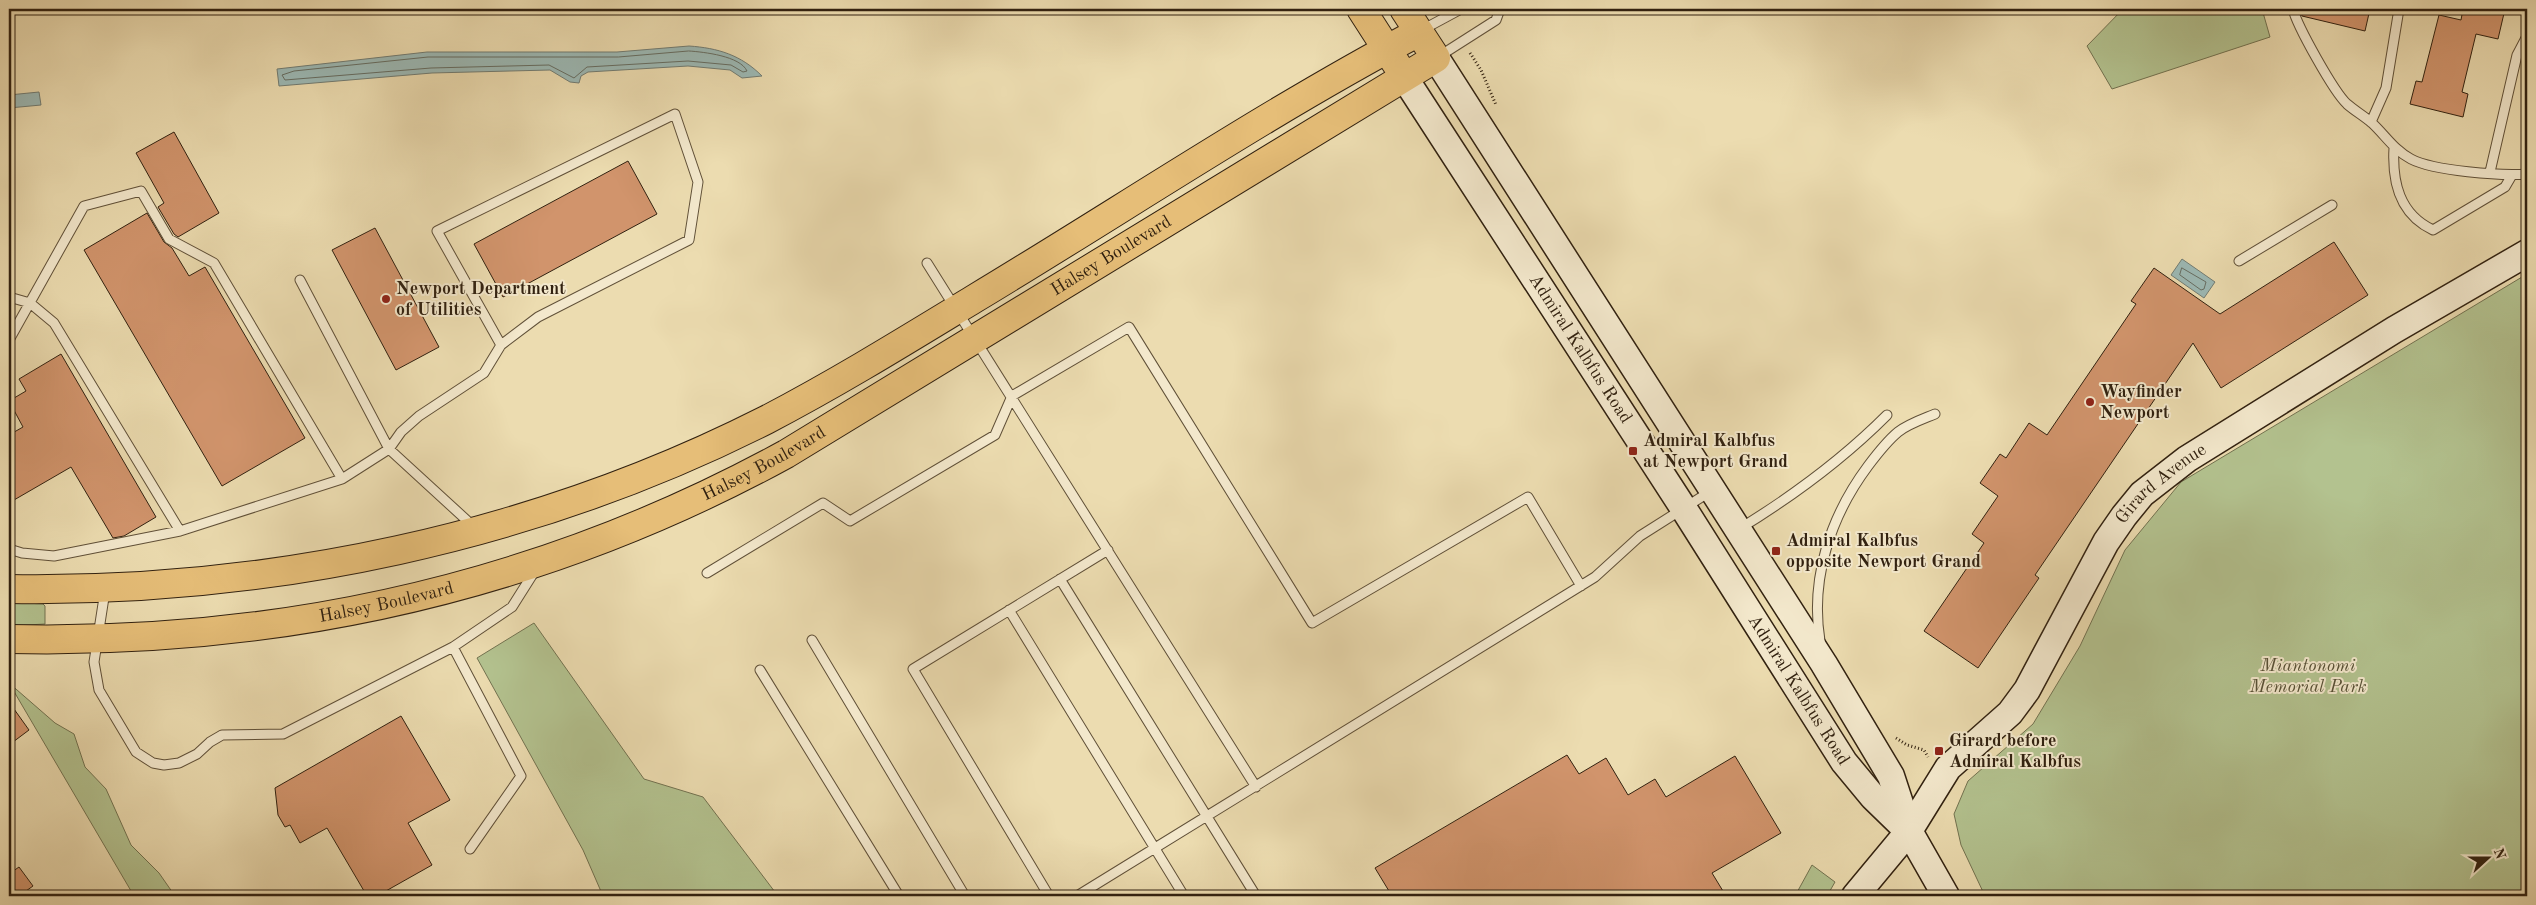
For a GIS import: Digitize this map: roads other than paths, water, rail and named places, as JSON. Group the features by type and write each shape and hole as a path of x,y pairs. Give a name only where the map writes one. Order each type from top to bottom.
{"highway":[{"name":"Admiral Kalbfus Road","path":"1361,9 1404,77"},
{"name":"Admiral Kalbfus Road","path":"1404,9 1436,58"},
{"name":"Halsey Boulevard","path":"9,589 105,588 185,583 288,570 402,549 477,530 586,496 728,438 831,385 957,310 1323,85 1419,32"},
{"name":"Halsey Boulevard","path":"9,639 97,639 203,632 327,616 430,595 540,563 648,522 735,481 802,444 1436,58"}],"main road":[{"name":"Admiral Kalbfus Road","path":"1436,58 1824,664 1891,776 1909,831 1946,896"},
{"name":"Admiral Kalbfus Road","path":"1404,77 1684,509 1844,762 1873,797 1909,831"},
{"name":"Girard Avenue","path":"1855,896 1909,831 1948,768 2010,713 2027,690 2106,542 2142,494 2187,459 2394,330 2527,253"}],"lane":[{"path":"1419,32 1461,9"},
{"path":"1436,58 1496,20 1500,9"},
{"path":"2292,9 2317,58 2346,104 2371,122 2394,148 2412,160 2449,168 2512,175 2527,174"},
{"path":"2371,122 2386,88 2398,9"},
{"path":"2490,172 2518,55 2527,36"},
{"path":"9,549 22,554 54,556 180,531 342,479 389,449 401,432 419,416 484,373 501,345 538,317 689,240 698,182 674,114 437,231 501,345"},
{"path":"2394,148 2393,170 2400,198 2418,223 2433,230 2505,187 2512,175"},
{"path":"9,340 84,206 141,191 169,239 214,263 342,479"},
{"path":"2239,261 2332,205"},
{"path":"927,263 976,338 1256,787"},
{"path":"300,280 389,449 477,530"},
{"path":"9,297 30,303 54,323 180,531"},
{"path":"707,573 824,503 850,521 995,435 1012,396 1129,328 1312,623 1528,497 1580,586"},
{"path":"1824,664 1817,612 1823,556 1833,526 1861,476 1887,442 1899,432 1935,414"},
{"path":"1739,529 1826,470 1863,440 1888,415"},
{"path":"1077,896 1595,578 1640,536 1713,490"},
{"path":"1049,896 913,669 1108,550"},
{"path":"105,588 94,662 99,690 136,752 153,763 164,765 178,763 197,754 210,742 222,735 284,734 453,647 512,607 540,563"},
{"path":"1060,579 1256,896"},
{"path":"1009,610 1184,896"},
{"path":"812,640 965,896"},
{"path":"453,647 521,776 470,849"},
{"path":"760,670 900,896"}],"water":[{"path":"689,46 728,54 746,63 762,76 742,78 730,70 688,66 588,72 581,76 579,83 570,82 550,70 432,73 279,86 277,69 427,52 617,52"},
{"path":"39,92 41,105 9,108 9,95"},
{"path":"2182,259 2215,282 2204,298 2171,275"}],"place":[{"name":"Newport Department of Utilities","path":"386,299"},
{"name":"Wayfinder Newport","path":"2090,402"},
{"name":"Admiral Kalbfus at Newport Grand","path":"1633,451"},
{"name":"Admiral Kalbfus opposite Newport Grand","path":"1776,551"},
{"name":"Girard before Admiral Kalbfus","path":"1939,751"}],"park label":[{"name":"Miantonomi Memorial Park","path":"2308,676"}]}
